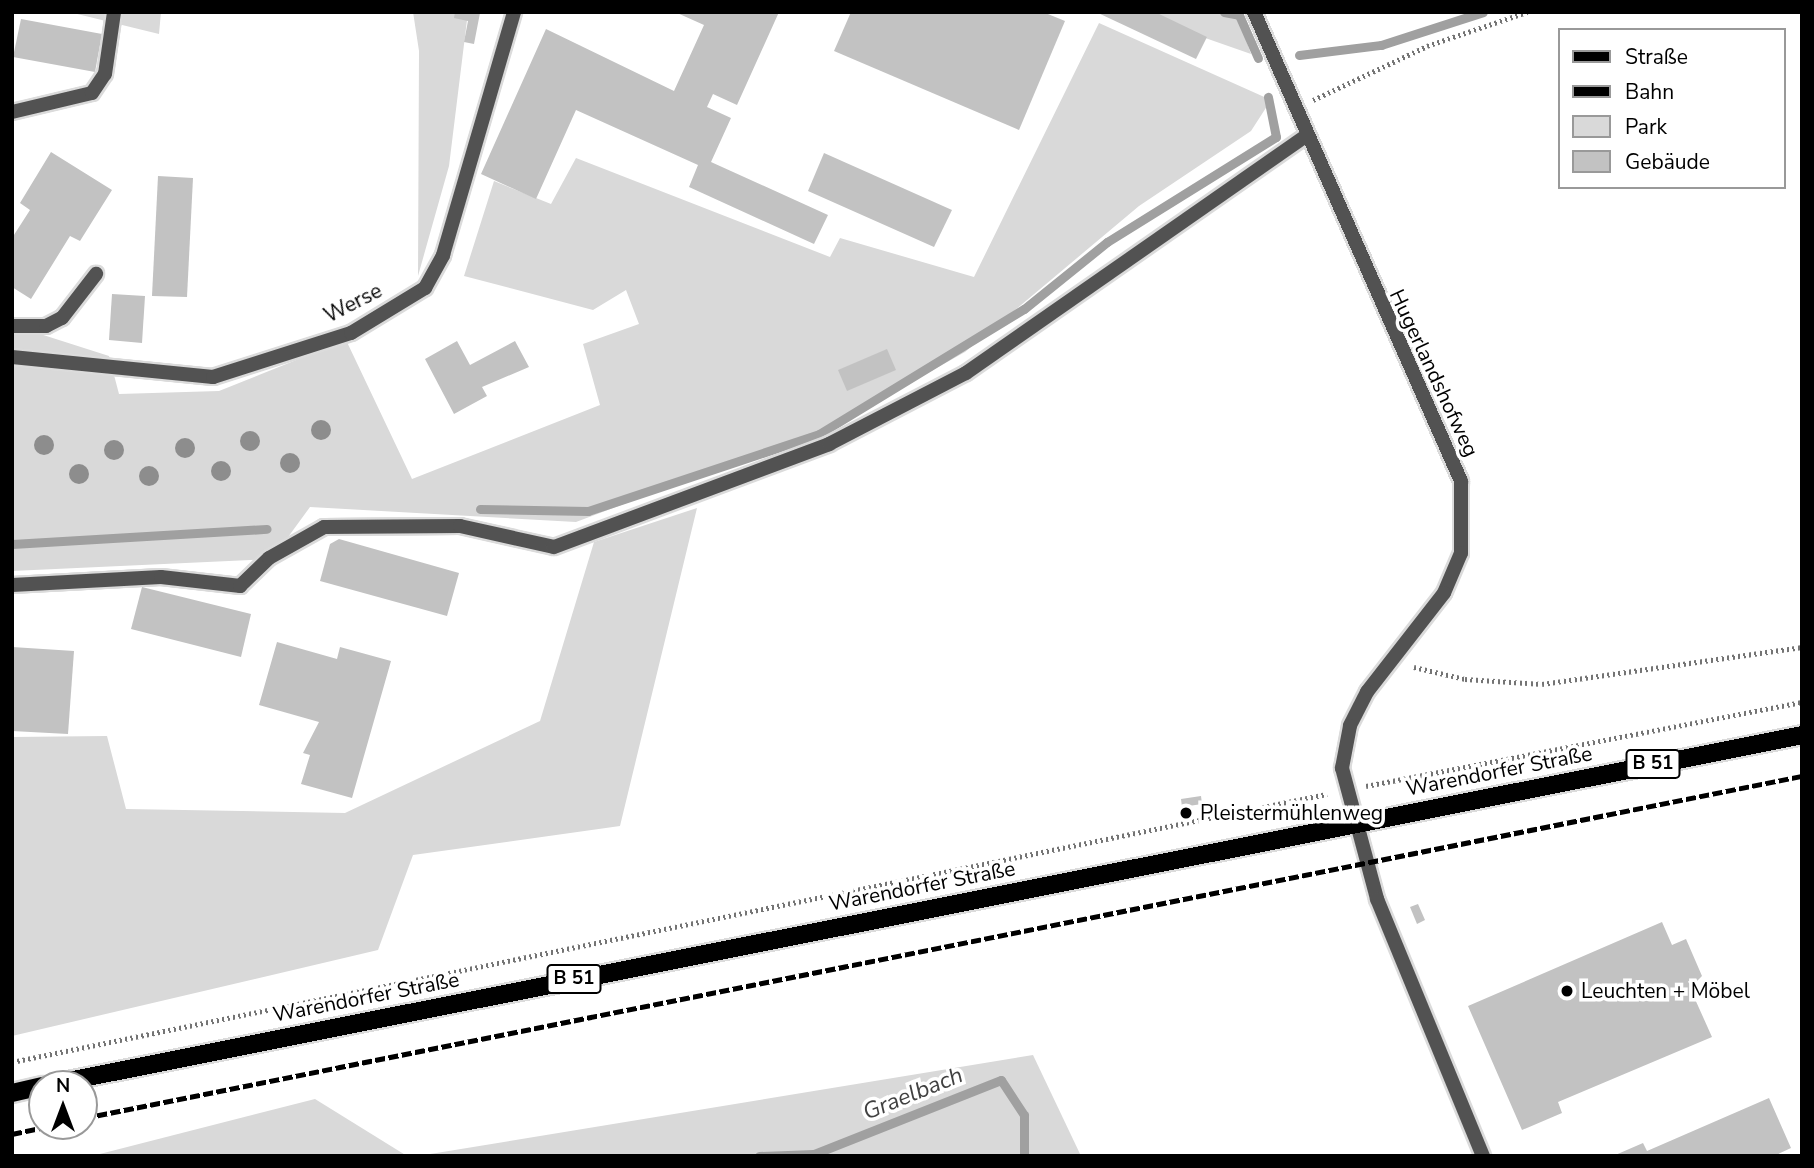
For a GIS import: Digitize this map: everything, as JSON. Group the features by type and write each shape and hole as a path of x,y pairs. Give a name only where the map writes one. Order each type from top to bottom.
{"main road":[{"name":"Warendorfer Straße","path":"98,1075 1802,735"}],"street":[{"path":"12,112 92,93 105,74 114,12"},
{"name":"Werse","path":"12,358 213,377 351,332 425,288 443,255 514,12"},
{"name":"Hugerlandshofweg","path":"1254,12 1300,107 1306,136 1461,481 1461,553 1444,593 1394,656 1350,726 1342,768 1353,823"},
{"path":"12,585 161,577 240,586 269,558 324,527 460,526 554,547 829,444 966,373 1306,136"},
{"path":"12,326 46,326 62,318 96,274"},
{"path":"1353,823 1377,899 1483,1156"}],"path":[{"path":"1300,107 1427,47 1527,12"},
{"path":"1394,656 1423,672 1465,680 1542,684 1802,647"},
{"path":"12,1062 1346,790 1802,702"}],"green space":[{"path":"69,12 161,12 159,34"},
{"path":"413,12 468,12 449,166 418,276 419,51"},
{"path":"1131,12 1236,12 1251,54"},
{"path":"1099,23 1271,100 1251,131 1139,206 965,352 837,424 576,522 310,507 272,559 12,571 12,325 109,356 119,394 219,391 346,340 412,479 600,405 583,344 639,324 626,290 593,310 464,276 494,181 551,204 576,158 830,257 840,238 974,277"},
{"path":"697,508 620,826 413,855 378,950 12,1036 12,737 107,736 126,809 345,813 540,721 594,542"},
{"path":"1033,1055 1081,1156 418,1156"},
{"path":"315,1099 407,1156 92,1156"}],"building":[{"path":"455,12 480,13 474,44 464,42 468,21 454,18"},
{"path":"675,12 779,12 737,105 713,94 707,107 731,118 711,162 828,215 814,244 689,187 698,165 576,110 536,199 481,174 546,29 674,91 704,25"},
{"path":"851,12 1043,12 1065,21 1019,130 834,51"},
{"path":"1096,12 1155,12 1207,37 1196,59"},
{"path":"21,19 102,34 95,72 13,57"},
{"path":"51,152 112,190 80,241 70,236 31,299 12,287 12,238 30,210 20,203"},
{"path":"824,153 952,210 934,247 808,191"},
{"path":"158,176 193,178 187,297 152,296"},
{"path":"112,294 145,296 142,343 109,340"},
{"path":"457,341 470,365 515,341 529,367 482,387 487,396 454,414 425,359"},
{"path":"887,349 896,370 847,391 838,370"},
{"path":"339,539 459,573 447,616 320,581 330,544"},
{"path":"142,587 251,614 241,657 131,629"},
{"path":"277,642 337,659 340,647 391,661 352,798 301,784 310,755 303,753 319,722 259,705"},
{"path":"12,647 74,651 68,734 12,731"},
{"path":"1201,796 1202,804 1182,807 1181,799"},
{"path":"1418,904 1425,920 1417,924 1410,907"},
{"path":"1662,922 1672,945 1686,939 1702,976 1690,988 1712,1037 1558,1102 1562,1113 1522,1130 1468,1006"},
{"path":"1769,1098 1791,1148 1774,1156 1613,1156 1643,1143 1647,1151"}],"waterway":[{"path":"1224,12 1239,15 1258,58"},
{"path":"1299,55 1381,45 1483,12"},
{"path":"480,509 588,511 819,434 1024,309 1107,242 1276,137 1268,97"},
{"path":"12,544 267,529"},
{"name":"Graelbach","path":"759,1156 814,1154 1001,1080 1024,1115 1024,1156"}],"railway":[{"path":"98,1115 1802,776"},
{"path":"12,1134 28,1131"}],"place":[{"name":"Pleistermühlenweg","path":"1186,813"},
{"name":"Leuchten + Möbel","path":"1567,991"}]}
